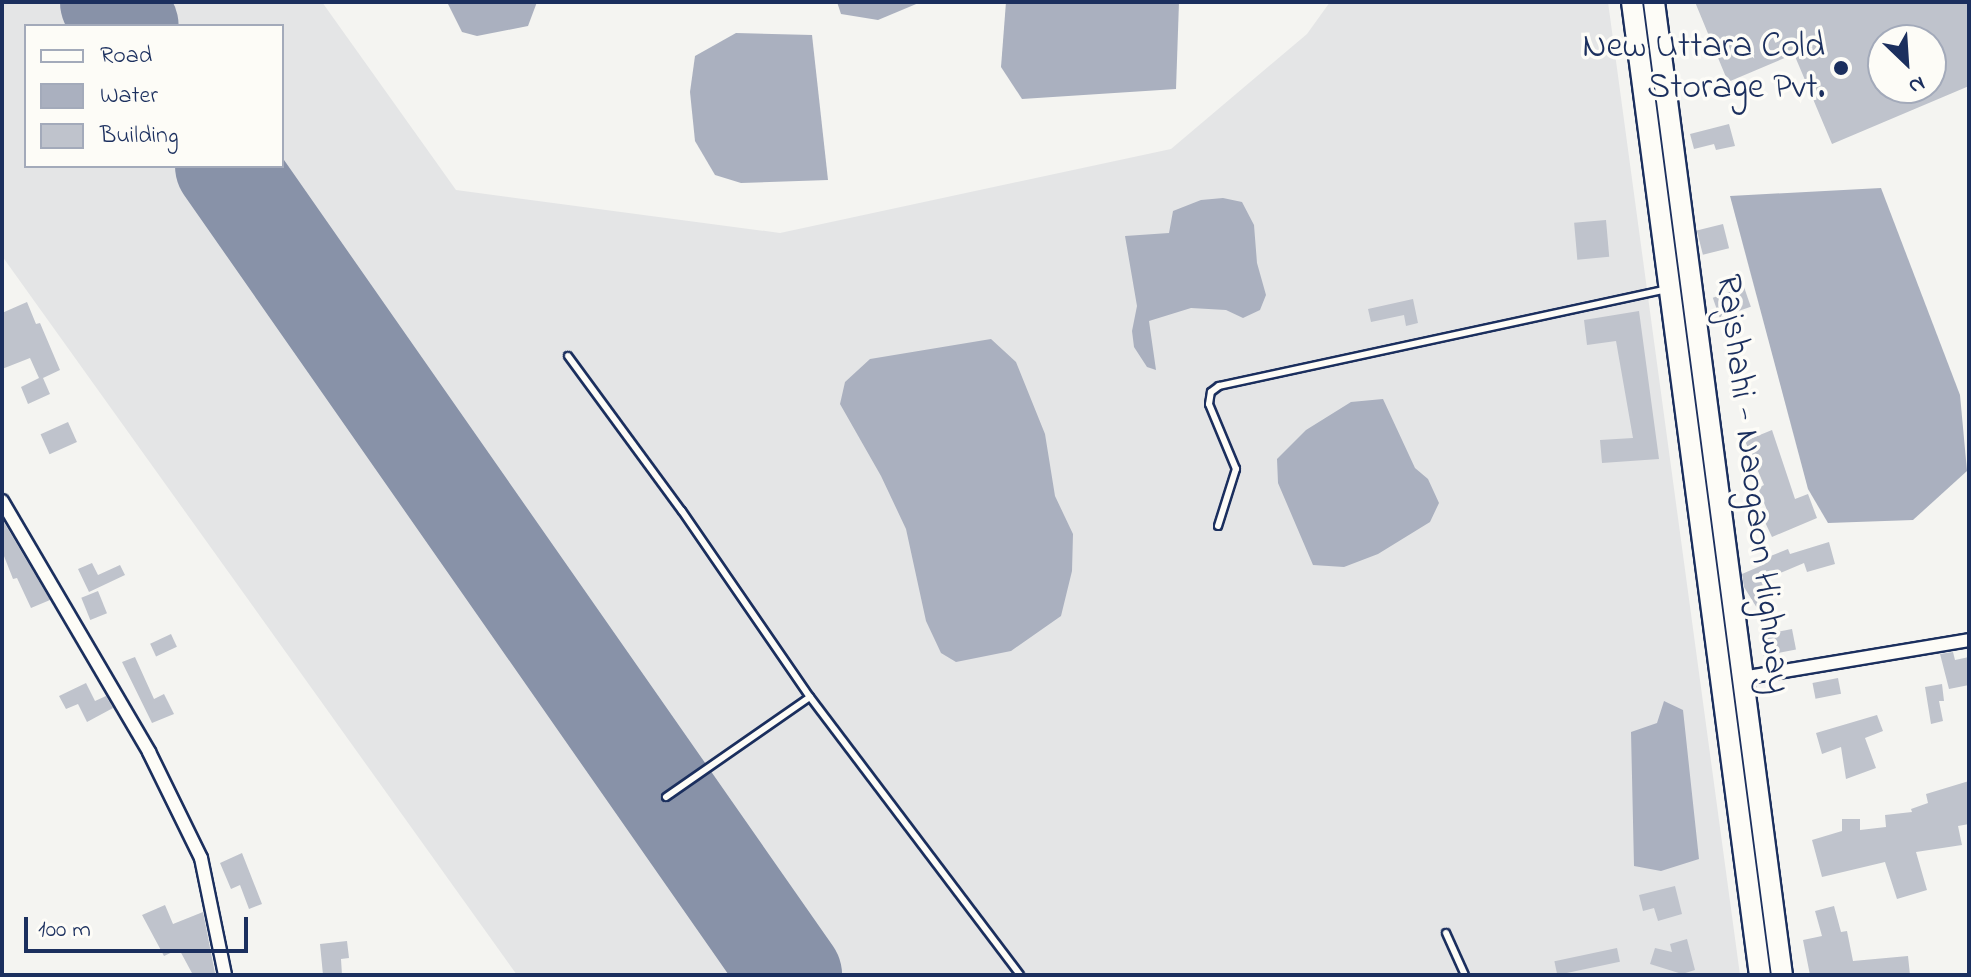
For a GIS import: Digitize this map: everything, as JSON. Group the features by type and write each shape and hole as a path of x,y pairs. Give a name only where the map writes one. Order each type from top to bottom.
{"main road":[{"name":"Rajshahi - Naogaon Highway","path":"1632,2 1760,975"},
{"name":"Rajshahi - Naogaon Highway","path":"1654,2 1782,975"}],"street":[{"path":"2,501 149,752 201,858 225,975"},
{"path":"1742,678 1969,640"}],"lane":[{"path":"1218,526 1236,469 1209,404 1211,392 1219,386 1647,291 1671,289"},
{"path":"568,356 682,511 810,697 1020,975"},
{"path":"666,797 810,697"},
{"path":"1446,933 1465,975"}],"shaded area":[{"path":"2,2 322,2 456,190 780,233 1171,149 1307,34 1330,2 1608,2 1740,975 517,975 2,256"}],"water":[{"path":"447,2 537,2 528,26 477,36 462,32"},
{"path":"837,2 921,2 878,20 841,14"},
{"path":"1006,2 1179,2 1176,89 1022,99 1001,67"},
{"path":"736,33 812,35 828,180 741,183 715,175 695,141 690,92 695,56"},
{"path":"1881,188 1960,395 1967,471 1913,520 1828,523 1808,489 1730,196"},
{"path":"1223,198 1242,202 1254,225 1257,263 1266,295 1260,310 1243,318 1226,310 1191,308 1149,321 1156,370 1147,367 1134,347 1132,331 1137,306 1125,236 1169,233 1173,211 1201,200"},
{"path":"991,339 1016,362 1045,434 1055,496 1073,534 1072,571 1061,616 1011,651 956,662 941,653 926,621 906,529 881,476 840,404 845,382 870,359"},
{"path":"1383,399 1415,468 1428,479 1439,503 1430,522 1378,554 1344,567 1313,565 1278,483 1277,459 1306,430 1351,402"},
{"path":"1664,701 1683,710 1699,859 1661,871 1634,866 1631,732 1657,723"}],"building":[{"name":"New Uttara Cold Storage Pvt.","path":"1695,2 1969,2 1969,86 1947,95 1947,24 1867,24 1867,104 1926,104 1832,144 1794,54 1728,82"},
{"path":"1729,124 1735,146 1716,150 1714,144 1694,149 1690,134"},
{"path":"1606,220 1609,257 1577,260 1574,223"},
{"path":"1723,224 1729,248 1703,255 1697,231"},
{"path":"1744,287 1751,307 1720,318 1713,298"},
{"path":"1413,299 1418,323 1406,326 1404,315 1371,322 1368,309"},
{"path":"27,302 36,324 40,323 60,370 43,378 50,394 28,404 21,387 39,378 30,358 2,369 2,313"},
{"path":"1639,311 1659,459 1602,463 1600,440 1633,438 1616,341 1587,345 1584,320"},
{"path":"68,422 77,442 50,454 41,434"},
{"path":"1772,430 1795,499 1808,494 1817,518 1772,537 1763,518 1769,515 1758,488 1764,485 1745,441"},
{"path":"2,519 50,600 31,608 17,578 13,579 2,551"},
{"path":"1829,542 1835,564 1807,572 1804,563 1761,581 1770,603 1757,608 1744,587 1742,574 1765,564 1763,559 1788,549 1790,554"},
{"path":"92,563 98,575 120,565 125,575 89,592 78,569"},
{"path":"98,591 107,613 90,620 81,598"},
{"path":"1792,629 1796,650 1764,656 1760,635"},
{"path":"171,634 177,647 156,656 150,644"},
{"path":"1953,652 1955,660 1969,657 1969,685 1949,689 1940,654"},
{"path":"135,657 154,699 164,694 174,714 152,723 122,662"},
{"path":"1838,678 1841,694 1816,699 1812,683"},
{"path":"86,683 95,701 106,696 113,708 87,722 78,704 66,709 59,696"},
{"path":"1942,684 1944,701 1939,701 1943,721 1931,724 1925,687"},
{"path":"1877,715 1883,731 1865,738 1876,768 1846,779 1841,747 1822,754 1816,733"},
{"path":"1969,781 1969,824 1958,826 1962,845 1916,852 1927,890 1897,899 1885,862 1822,877 1812,840 1842,831 1842,819 1860,819 1860,830 1886,827 1885,815 1912,812 1911,809 1928,803 1926,794"},
{"path":"242,853 262,904 249,909 240,885 231,889 220,863"},
{"path":"1675,886 1682,914 1658,921 1654,908 1643,911 1639,895"},
{"path":"165,905 173,924 203,912 215,973 193,975 179,949 164,956 142,915"},
{"path":"1834,906 1841,932 1847,931 1853,961 1908,956 1910,975 1810,975 1803,940 1822,936 1815,911"},
{"path":"1687,939 1695,970 1682,974 1650,964 1655,948 1672,952 1670,944"},
{"path":"347,941 349,958 341,959 342,975 323,975 320,944"},
{"path":"1617,948 1620,962 1557,975 1554,961"}],"runway":[{"path":"111,2 127,24"},
{"path":"227,168 791,975"}],"place":[{"name":"New Uttara Cold Storage Pvt.","path":"1841,68"}]}
